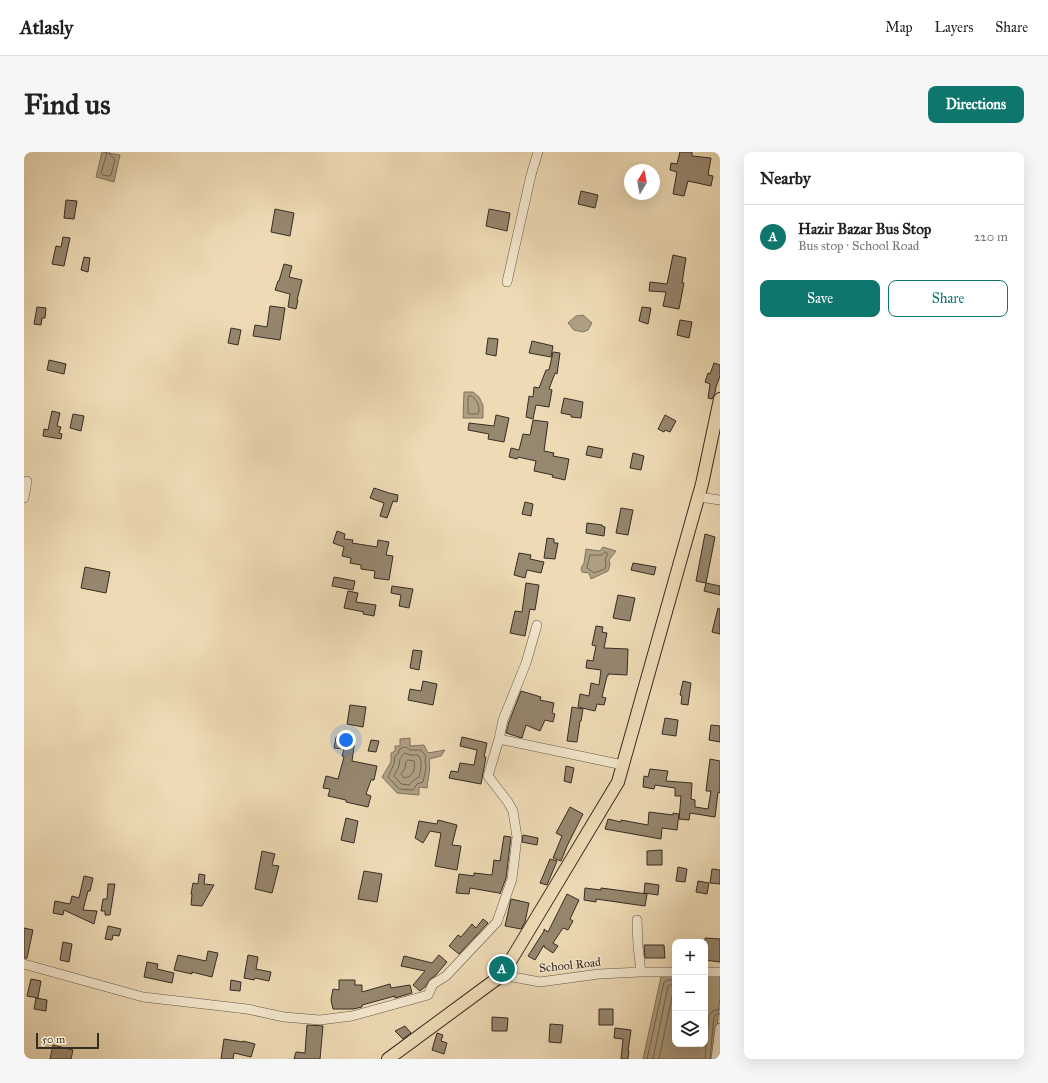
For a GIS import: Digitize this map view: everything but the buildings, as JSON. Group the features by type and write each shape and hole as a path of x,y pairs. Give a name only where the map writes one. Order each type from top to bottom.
{"main road":[{"path":"388,1059 502,974 618,782 699,497 720,399"}],"street":[{"path":"507,282 531,175 538,152"},
{"path":"24,498 27,481"},
{"path":"699,497 720,500"},
{"path":"24,964 144,997 247,1009 284,1017 320,1020 352,1016 428,995 433,984 446,976 497,922 512,879 517,837 513,811 488,776 502,720 526,662 537,625"},
{"path":"498,739 623,765"},
{"path":"638,920 638,946 641,972"},
{"name":"School Road","path":"502,974 540,982 599,974 672,972"},
{"path":"708,972 720,972"},
{"path":"716,1059 720,1028"}],"water":[{"path":"102,152 120,155 114,182 96,177"},
{"path":"583,315 592,323 588,330 583,332 574,330 568,323 576,316"},
{"path":"464,392 473,392 479,397 483,405 483,418 463,418"},
{"path":"603,547 616,551 609,560 610,565 608,571 591,579 589,573 582,572 581,568 584,563 586,549 600,551"},
{"path":"410,738 410,746 424,745 428,753 445,750 441,756 429,759 430,770 427,788 419,787 419,795 397,793 382,777 391,762 391,753 395,751 395,746 400,746 400,739"},
{"path":"720,972 720,997 714,1059 643,1059 661,977 672,976 672,1047 708,1047 708,973"}],"place":[{"name":"Hazir Bazar Bus Stop","path":"502,969"}]}
